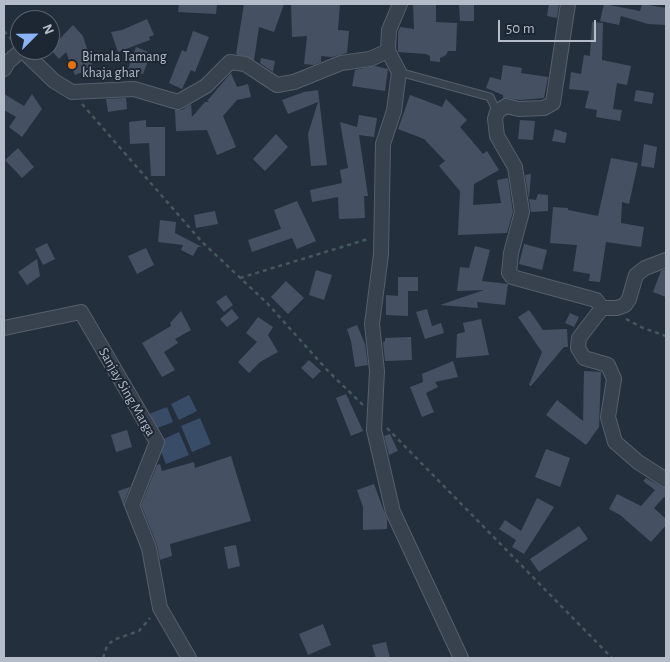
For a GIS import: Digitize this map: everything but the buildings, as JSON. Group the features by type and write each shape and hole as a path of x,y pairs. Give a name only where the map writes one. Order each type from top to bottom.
{"street":[{"path":"400,4 389,30 388,51 399,72 394,111 383,144 378,288 372,324 376,371 374,430 393,512 461,658"},
{"path":"568,4 553,103 544,108 506,106 497,112 494,128 516,167 522,212 511,253 509,273 512,277 596,300 602,308"},
{"path":"4,69 8,62 22,50 54,81 71,92 134,89 178,102 206,86 230,62 245,64 277,85 294,82 341,63 370,59 388,51"},
{"path":"602,308 617,308 625,304 629,299 636,275 645,268 666,260"},
{"path":"602,308 579,338 578,348 584,358 608,365 614,378 608,417 615,442 638,462 666,480"},
{"name":"Sanjay Sing Marga","path":"4,328 81,312 156,442 132,505 149,548 160,608 189,658"}],"lane":[{"path":"399,72 490,97 497,112"}],"path":[{"path":"71,92 202,242 268,302 328,371 422,462 612,658"},
{"path":"240,278 381,235"},
{"path":"617,308 628,321 666,336"},
{"path":"103,658 107,646 113,640 139,631 160,608"}],"water":[{"path":"189,395 197,411 179,420 171,404"},
{"path":"167,407 173,422 150,431 144,416"},
{"path":"200,418 211,444 192,452 181,426"},
{"path":"179,432 189,455 166,464 157,442"}],"place":[{"name":"Bimala Tamang khaja ghar","path":"72,65"}]}
